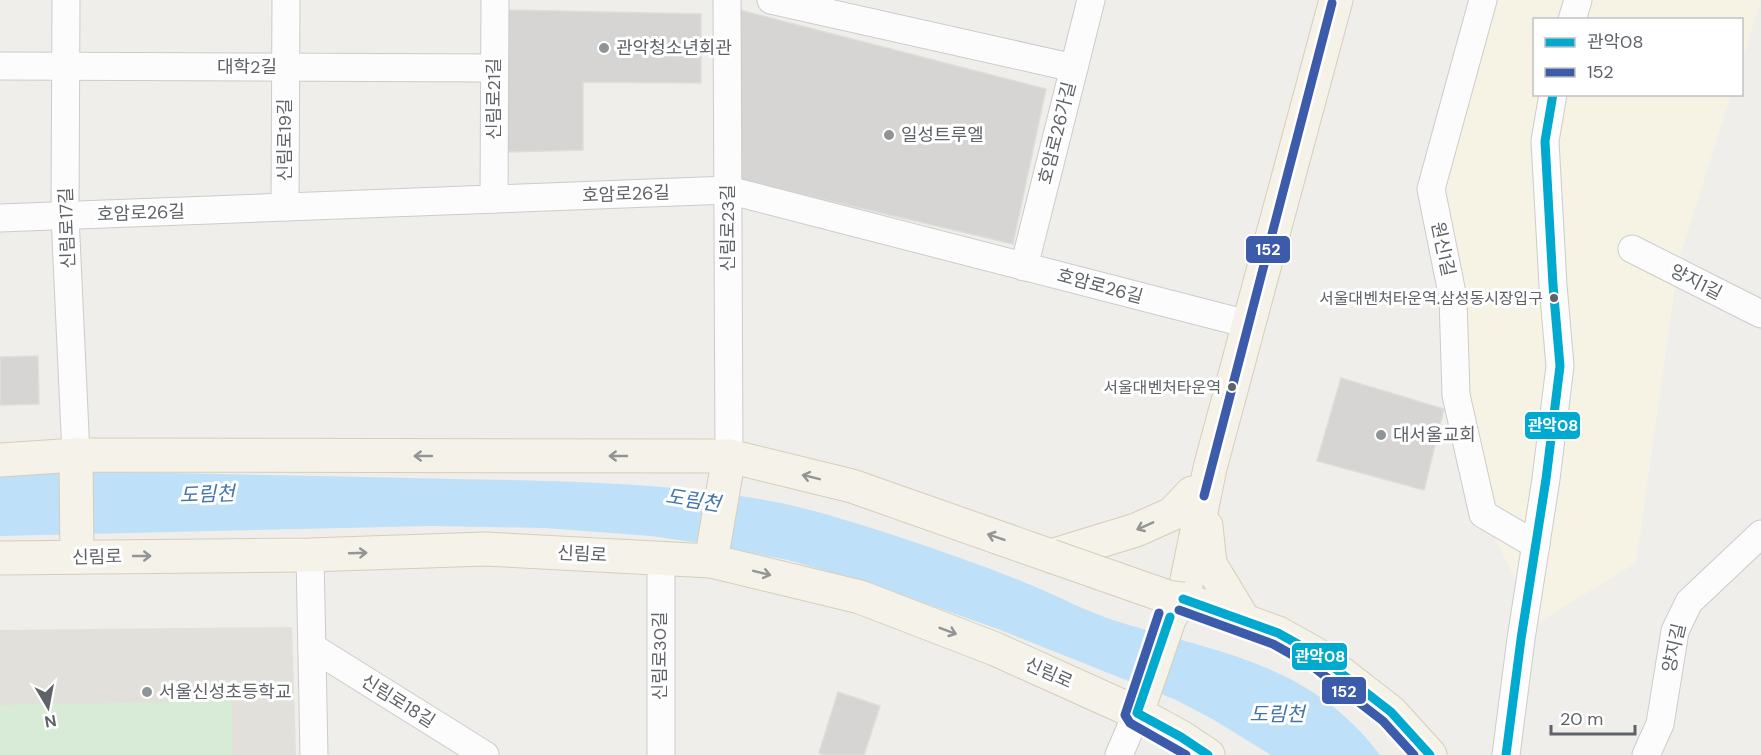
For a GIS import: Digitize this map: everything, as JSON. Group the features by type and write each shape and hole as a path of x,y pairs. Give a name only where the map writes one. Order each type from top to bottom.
{"main road":[{"path":"1139,708 1172,610 1236,321 1320,0"},
{"path":"1245,622 1210,564 1198,495 1335,0"},
{"path":"76,455 77,557"},
{"path":"0,460 76,455 729,456 852,486 1051,556 1172,610 1245,622 1278,633 1319,656 1391,712 1430,755"},
{"path":"711,555 729,456"},
{"path":"1051,556 1136,530 1172,514 1198,495"},
{"name":"신림로","path":"0,558 310,555 485,549 661,558 711,555 860,597 995,649 1139,708 1208,755"}],"street":[{"name":"신림로17길","path":"66,0 65,216 76,455"},
{"name":"신림로19길","path":"285,207 286,0"},
{"name":"신림로21길","path":"494,199 495,0"},
{"name":"신림로23길","path":"727,0 729,456"},
{"path":"771,0 1074,68"},
{"name":"호암로26가길","path":"1024,267 1090,0"},
{"name":"원신1길","path":"1483,0 1431,189 1453,298 1456,395 1483,514 1536,545"},
{"path":"1573,18 1578,0"},
{"name":"대학2길","path":"0,66 494,68"},
{"path":"1506,755 1560,366 1545,141 1553,96"},
{"name":"호암로26길","path":"0,218 728,190 1236,321"},
{"name":"양지1길","path":"1632,249 1761,314"},
{"name":"양지길","path":"1646,755 1660,724 1675,631 1689,602 1761,534"},
{"path":"310,555 314,755"},
{"name":"신림로30길","path":"661,558 661,755"},
{"name":"신림로18길","path":"312,647 485,755"},
{"path":"1119,755 1139,708"}],"shaded area":[{"path":"1486,0 1761,0 1743,58 1743,18 1533,18 1533,96 1731,96 1679,259 1636,563 1537,623 1492,532 1431,189"},
{"name":"서울신성초등학교","path":"292,627 296,755 0,755 0,630"}],"green space":[{"path":"232,701 232,755 0,755 0,705"}],"water":[{"name":"도림천","path":"84,471 609,484 687,489 782,503 831,516 964,559 1108,618 1262,666 1294,681 1325,700 1353,724 1380,755 1271,755 1176,700 998,629 864,582 788,560 700,543 651,536 545,528 432,526 0,536 0,474"}],"building":[{"name":"관악청소년회관","path":"508,10 701,14 701,83 583,82 583,150 507,152"},
{"name":"일성트루엘","path":"740,10 1046,89 1013,244 741,180"},
{"path":"38,356 39,404 0,405 0,357"},
{"name":"대서울교회","path":"1341,378 1444,409 1424,490 1317,461"},
{"path":"838,692 880,706 864,755 819,753"}],"transit line":[{"name":"152","path":"1204,496 1332,3"},
{"name":"관악08","path":"1506,755 1560,366 1545,141 1553,96"},
{"name":"관악08","path":"1183,599 1278,633 1319,656 1391,712 1430,755"},
{"name":"152","path":"1179,610 1273,644 1312,666 1383,721 1414,755"},
{"name":"152","path":"1159,613 1125,715 1130,723 1186,755"},
{"name":"관악08","path":"1170,617 1137,713 1208,755"}],"place":[{"name":"관악청소년회관","path":"604,48"},
{"name":"일성트루엘","path":"889,135"},
{"name":"서울대벤처타운역.삼성동시장입구","path":"1554,298"},
{"name":"서울대벤처타운역","path":"1232,387"},
{"name":"대서울교회","path":"1381,435"},
{"name":"서울신성초등학교","path":"147,692"}]}
